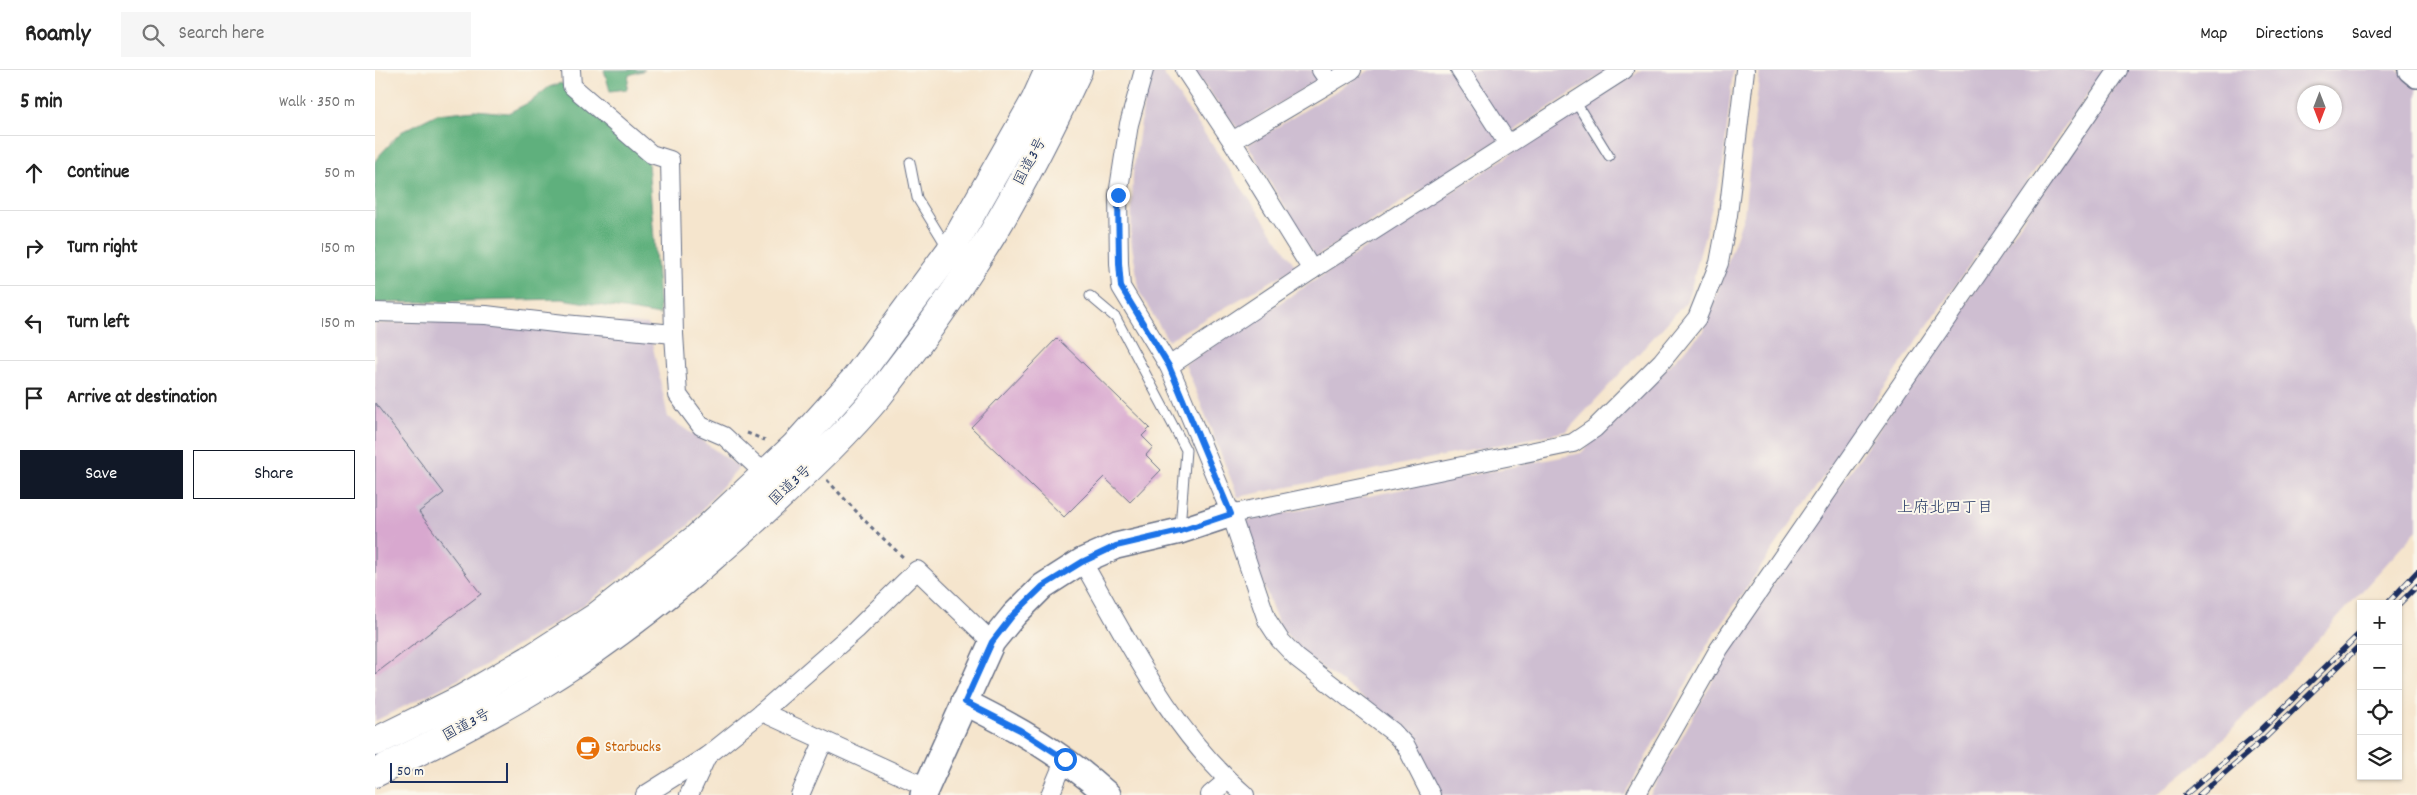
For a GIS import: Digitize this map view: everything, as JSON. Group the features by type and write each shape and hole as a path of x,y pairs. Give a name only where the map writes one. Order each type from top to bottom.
{"highway":[{"name":"国道3号","path":"375,742 461,699 529,660 596,617 697,538 794,447 856,378 950,251 1035,101 1049,70"},
{"name":"国道3号","path":"375,773 471,726 543,683 613,636 721,552 813,465 877,397 938,314 993,233 1078,70"}],"street":[{"path":"571,70 572,86 651,154 670,160 674,334 678,396 701,426 724,436 765,474"},
{"path":"1144,70 1129,124 1118,195 1121,287 1169,366 1231,514 1267,620 1280,640 1297,658 1393,732 1406,746 1431,795"},
{"path":"1185,70 1233,141 1312,270"},
{"path":"1233,141 1325,77 1352,70"},
{"path":"1460,70 1508,144"},
{"path":"1169,366 1312,270 1624,70"},
{"path":"762,712 925,791 992,642 1013,615 1043,586 1082,562 1116,546 1180,531 1231,514 1573,443 1595,428 1662,361 1697,318 1719,263 1728,215 1745,70"},
{"path":"1636,795 1719,649 2118,70"},
{"path":"2411,70 2417,75"},
{"path":"375,312 486,314 564,324 674,334"},
{"path":"1082,562 1170,712 1228,780 1245,795"},
{"path":"645,795 707,756 762,712 857,630 917,570 992,642"},
{"path":"965,702 1020,730 1065,759 1108,795"},
{"path":"800,795 823,742"},
{"path":"689,795 707,756"},
{"path":"1049,795 1065,759"},
{"path":"1210,795 1228,780"}],"lane":[{"path":"1575,101 1609,156"},
{"path":"910,162 917,198 950,251"},
{"path":"1090,296 1116,318 1186,450 1180,531"}],"path":[{"path":"813,465 871,526 917,570"}],"shaded area":[{"path":"1149,70 1161,70 1296,267 1168,340 1140,293 1131,240 1133,174"},
{"path":"1193,70 1312,70 1318,79 1238,129"},
{"path":"1370,70 1608,70 1315,257 1248,145"},
{"path":"1642,70 1733,70 1723,164 1688,300 1567,431 1238,497 1185,364"},
{"path":"1760,70 2104,70 1709,642 1625,795 1439,795 1402,730 1381,711 1301,652 1279,625 1254,561 1243,524 1246,521 1581,453 1704,331 1744,215"},
{"path":"2126,70 2397,70 2417,86 2417,530 2287,674 2209,753 2157,795 1650,795 1722,664 1791,558"},
{"path":"515,318 648,324 668,417 739,467 687,527 582,606 479,669 375,721 375,324"}],"green space":[{"path":"604,70 645,70 629,75 627,89 610,91"},
{"path":"561,83 624,131 648,163 660,315 562,299 375,303 375,162 377,158 401,132 437,114 475,110 508,113 530,102 549,87"}],"building":[{"path":"1057,338 1150,428 1142,436 1153,447 1146,455 1161,470 1130,502 1104,477 1064,517 971,427"},
{"path":"375,403 444,493 419,512 481,594 375,674"}],"railway":[{"path":"2391,600 2417,572"},
{"path":"2402,601 2417,586"},
{"path":"2185,795 2260,731 2357,636"},
{"path":"2199,795 2266,737 2360,645"}],"place":[{"name":"Starbucks","path":"588,748"}],"district":[{"name":"上府北四丁目","path":"1945,508"}],"route":[{"path":"1065,759 1020,730 965,702 992,642 1013,615 1043,586 1082,562 1116,546 1180,531 1231,514 1169,366 1121,287 1118,195"}]}
